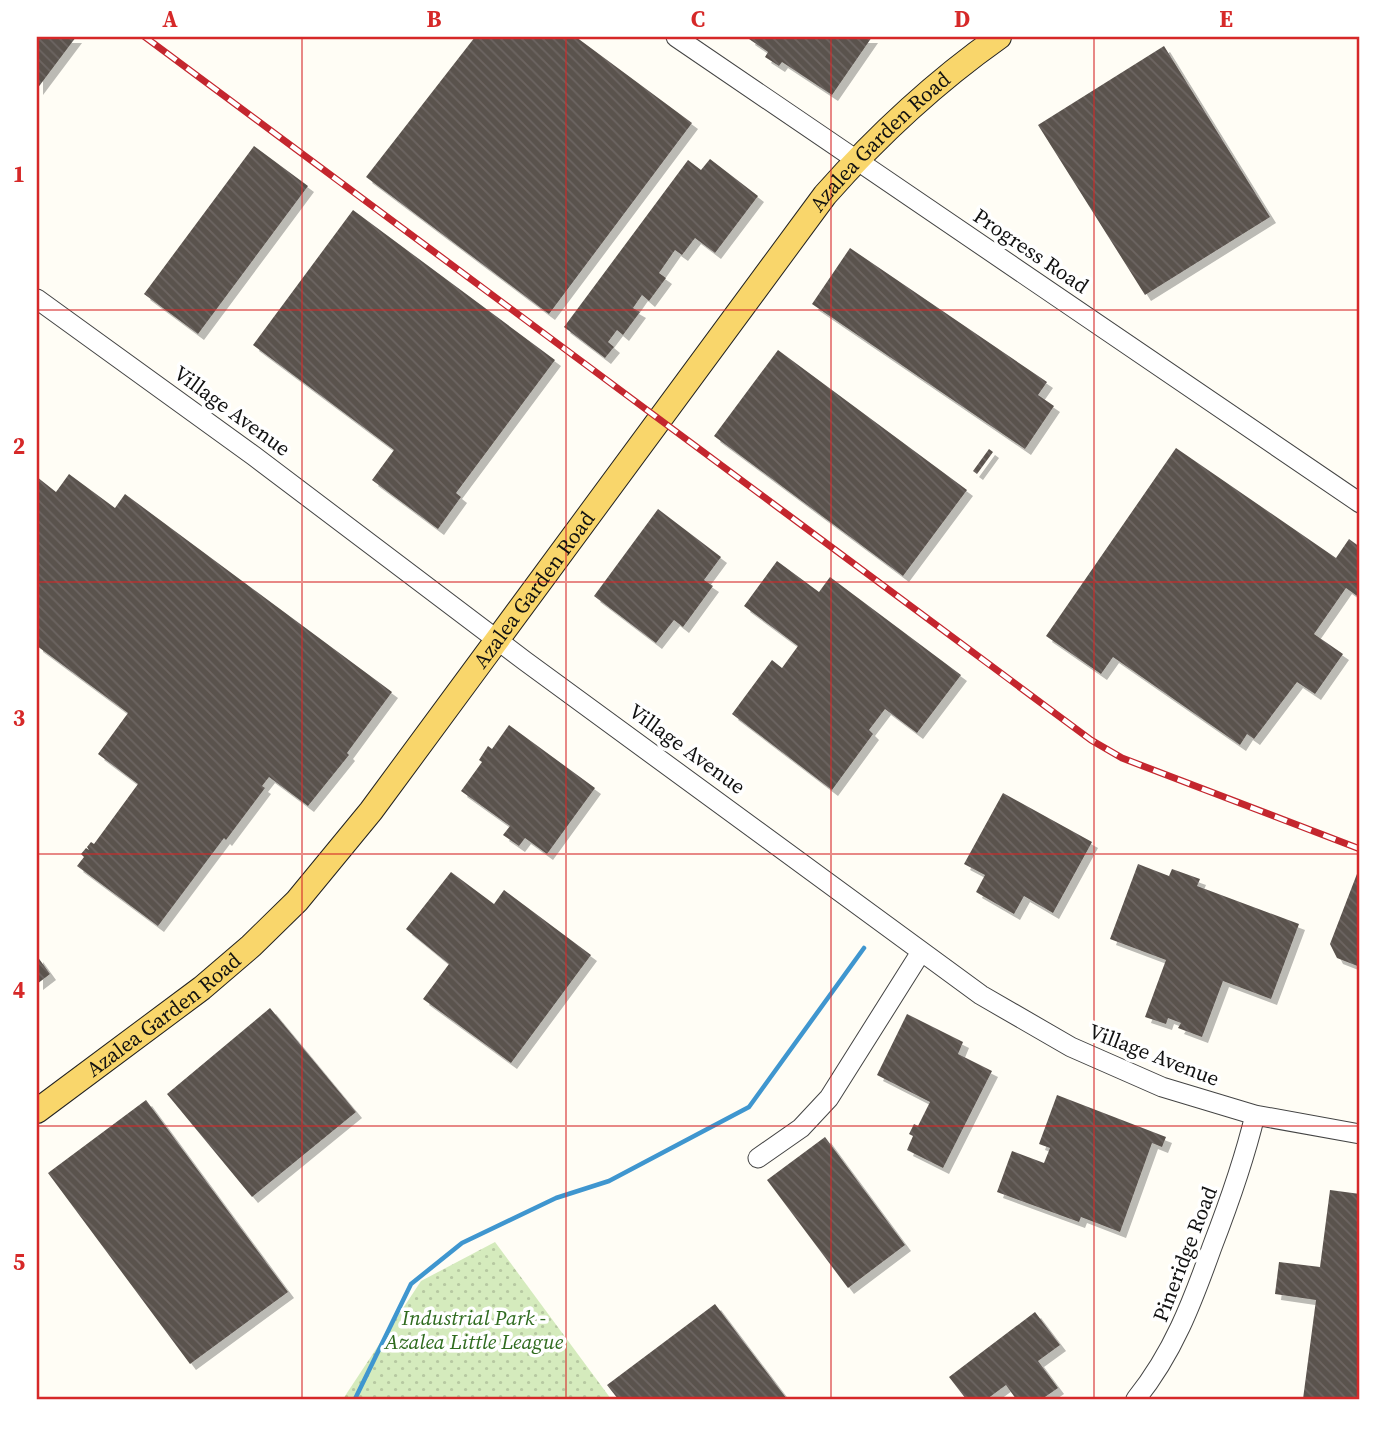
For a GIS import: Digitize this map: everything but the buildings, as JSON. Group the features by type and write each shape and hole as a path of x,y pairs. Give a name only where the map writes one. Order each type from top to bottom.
{"main road":[{"name":"Azalea Garden Road","path":"37,1111 202,988 296,901 371,811 825,195 857,159 937,83 999,37"}],"street":[{"name":"Progress Road","path":"676,37 1360,503"},
{"name":"Village Avenue","path":"37,299 371,542 497,639 981,995 1071,1047 1163,1087 1255,1115 1360,1134"},
{"path":"758,1158 801,1128 829,1098 921,952"},
{"name":"Pineridge Road","path":"1136,1399 1156,1374 1186,1319 1233,1194 1255,1115"}],"green space":[{"name":"Industrial Park - Azalea Little League","path":"495,1242 611,1399 343,1399 421,1281"}],"waterway":[{"path":"355,1399 411,1284 462,1243 556,1198 609,1181 749,1107 864,948"}],"railway":[{"path":"145,37 1091,740 1122,758 1360,849"}]}
